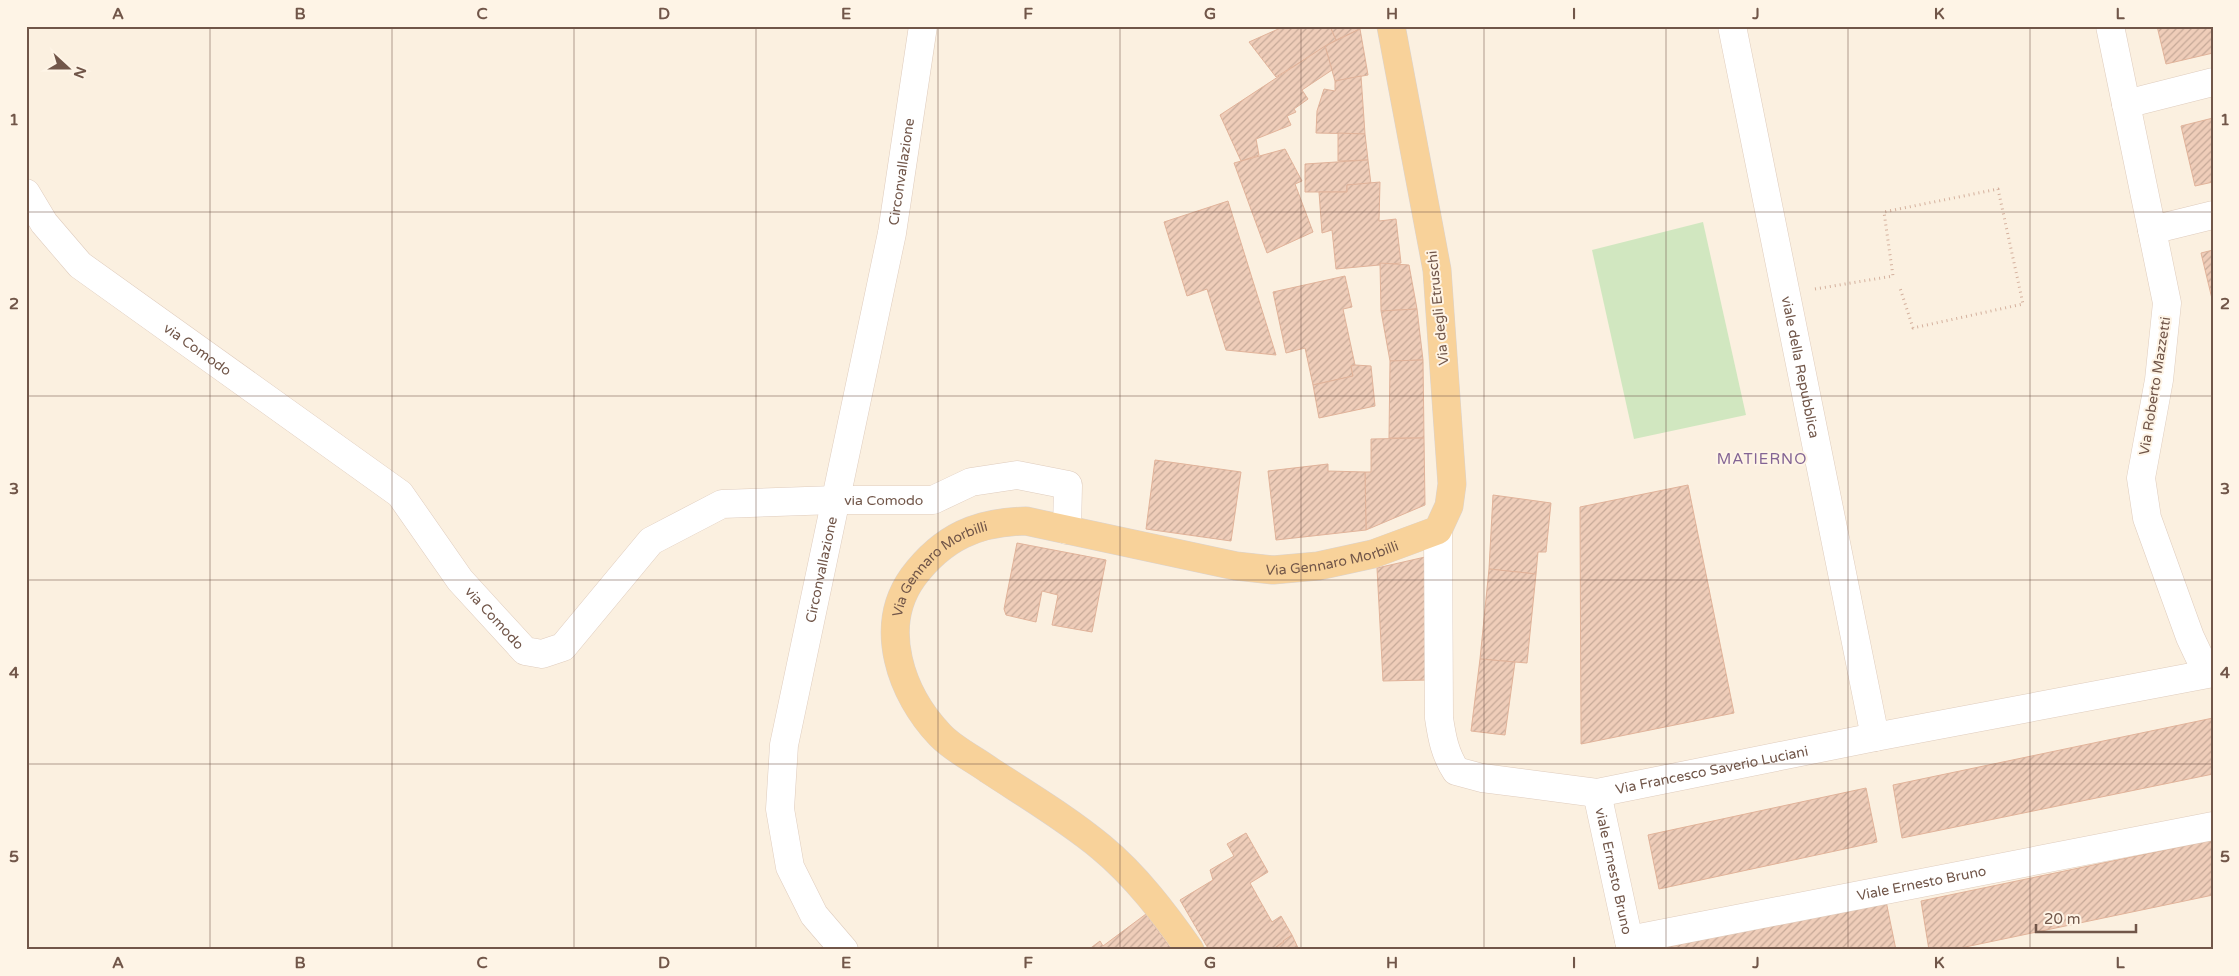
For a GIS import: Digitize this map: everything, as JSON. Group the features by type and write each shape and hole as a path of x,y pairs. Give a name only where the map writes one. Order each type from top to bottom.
{"main road":[{"name":"Via degli Etruschi","path":"1391,26 1437,270 1452,484 1449,506 1438,530"},
{"name":"Via Gennaro Morbilli","path":"1190,950 1159,906 1103,849 1078,828 941,736 919,709 906,686 896,649 898,612 910,582 922,565 940,547 964,532 1008,522 1026,521 1236,566 1273,570 1318,566 1372,554 1438,530"}],"street":[{"name":"Circonvallazione","path":"844,950 814,915 790,867 780,809 784,745 835,500 861,387 892,232 923,26"},
{"name":"viale della Repubblica","path":"1732,26 1875,737"},
{"name":"Via Roberto Mazzetti","path":"2110,26 2167,303 2159,380 2140,478 2147,518 2190,637 2210,673"},
{"path":"2126,104 2213,82"},
{"name":"via Comodo","path":"26,193 44,223 80,265 400,494 460,580 525,651 542,654 563,647 651,541 722,504 835,500 932,500 972,482 1017,475 1068,485 1067,530"},
{"path":"2152,230 2213,215"},
{"name":"Via Francesco Saverio Luciani","path":"1438,530 1439,718 1448,759 1456,771 1470,775 1597,793 1875,737 2210,673"},
{"name":"viale Ernesto Bruno","path":"1597,793 1630,945"},
{"name":"Viale Ernesto Bruno","path":"1630,945 2213,826"}],"path":[{"name":"viale della Repubblica","path":"1785,294 1893,276 1884,212 1998,189 2023,304 1913,328 1900,288"}],"green space":[{"path":"1703,222 1746,415 1634,439 1592,250"}],"building":[{"path":"1285,26 1330,26 1336,40 1276,77 1249,42"},
{"path":"1330,26 1359,26 1360,29 1336,40"},
{"path":"2157,26 2213,26 2213,53 2166,64"},
{"path":"1360,29 1368,75 1335,81 1325,46"},
{"path":"1325,46 1332,70 1302,90 1308,99 1294,109 1296,112 1287,116 1291,125 1256,139 1259,155 1241,161 1220,115"},
{"path":"1361,76 1365,134 1316,133 1317,111 1324,89 1335,91 1335,81"},
{"path":"2213,118 2213,182 2195,186 2181,126"},
{"path":"1338,133 1365,134 1368,160 1338,161"},
{"path":"1285,149 1302,181 1295,184 1313,232 1267,253 1234,163"},
{"path":"1368,160 1371,184 1347,185 1347,192 1305,192 1305,164"},
{"path":"1380,182 1379,221 1396,219 1401,263 1336,269 1332,230 1322,233 1319,192 1347,192 1347,185"},
{"path":"1228,201 1276,355 1226,350 1207,289 1187,296 1164,222"},
{"path":"2213,250 2213,303 2201,253"},
{"path":"1380,263 1409,265 1417,309 1381,311"},
{"path":"1345,276 1352,307 1343,309 1355,365 1351,366 1353,376 1313,385 1305,348 1286,353 1273,292"},
{"path":"1417,309 1423,360 1390,361 1381,311"},
{"path":"1423,360 1424,438 1389,438 1390,361"},
{"path":"1351,366 1371,366 1375,406 1319,418 1313,385 1353,376"},
{"path":"1424,438 1425,505 1366,530 1365,472 1371,472 1371,439"},
{"path":"1155,460 1241,472 1231,541 1146,529"},
{"path":"1328,464 1328,471 1365,472 1366,530 1276,540 1268,471"},
{"path":"1688,485 1734,713 1581,744 1580,507"},
{"path":"1493,495 1551,503 1546,552 1538,552 1536,574 1489,569"},
{"path":"1017,543 1106,560 1092,632 1052,625 1058,595 1042,591 1036,622 1006,615 1004,609"},
{"path":"1425,557 1428,680 1383,681 1377,568"},
{"path":"1489,569 1536,574 1527,663 1480,659"},
{"path":"1480,659 1515,662 1505,735 1471,731"},
{"path":"2213,718 2213,774 1902,838 1893,785"},
{"path":"1866,788 1877,842 1659,889 1648,835"},
{"path":"1246,833 1268,872 1250,883 1272,922 1281,916 1292,935 1272,950 1209,950 1180,900 1213,880 1210,870 1234,856 1227,844"},
{"path":"2213,840 2213,895 1951,950 1929,950 1921,901"},
{"path":"1886,901 1896,950 1668,950 1667,947"},
{"path":"1146,914 1172,950 1088,950 1100,941 1103,946"},
{"path":"1292,935 1299,950 1272,950 1284,942"}],"district":[{"name":"MATIERNO","path":"1762,459"}]}
